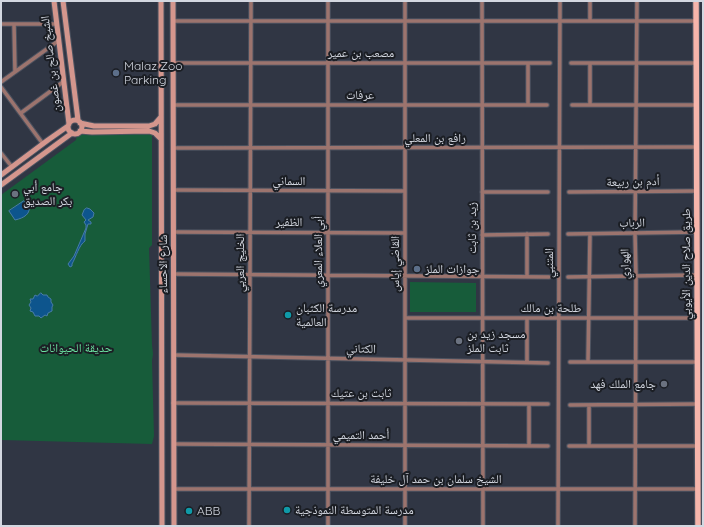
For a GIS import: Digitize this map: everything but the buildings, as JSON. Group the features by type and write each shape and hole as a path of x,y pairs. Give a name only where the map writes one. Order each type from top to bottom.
{"main road":[{"name":"الشيخ صالح بن غصون","path":"54,1 69,125"},
{"name":"الشيخ صالح بن غصون","path":"63,1 79,122"},
{"name":"شارع الاحساء","path":"161,1 162,526"},
{"name":"شارع الاحساء","path":"173,1 174,526"},
{"name":"طريق صلاح الدين الأيوبي","path":"696,1 698,526"},
{"path":"56,15 61,19 65,14"},
{"path":"57,25 60,21 64,21 66,23"},
{"path":"1,185 72,133 80,131 149,129 157,122 161,114"},
{"path":"1,175 74,120 94,126 149,129 161,138"},
{"path":"79,122 82,128 80,131"},
{"path":"69,125 69,130 72,133"}],"street":[{"name":"الخليج العربي","path":"249,526 251,1"},
{"name":"أبي العلاء المعري","path":"328,1 328,526"},
{"name":"القاضي إياس","path":"404,1 405,526"},
{"name":"زيد بن ثابت","path":"482,1 483,526"},
{"name":"المتنبي","path":"558,526 560,1"},
{"path":"590,1 590,21"},
{"name":"الهواري","path":"635,526 637,1"},
{"path":"173,21 696,21"},
{"path":"1,24 57,25"},
{"path":"14,24 15,72"},
{"path":"1,82 58,41"},
{"name":"مصعب بن عمير","path":"173,63 550,63"},
{"path":"528,63 528,105"},
{"path":"571,63 697,63"},
{"path":"590,63 590,105"},
{"path":"20,113 63,82"},
{"path":"1,87 43,144"},
{"name":"عرفات","path":"173,105 547,105"},
{"path":"572,105 697,105"},
{"name":"رافع بن المعلي","path":"173,148 697,148"},
{"path":"1,153 12,167"},
{"name":"السماني","path":"173,190 405,191"},
{"name":"أدم بن ربيعة","path":"569,192 697,191"},
{"path":"482,192 548,192"},
{"name":"الظفير","path":"173,232 405,233"},
{"name":"الرباب","path":"568,234 697,232"},
{"path":"482,234 548,234"},
{"path":"527,234 527,277"},
{"path":"588,362 590,234"},
{"path":"173,274 549,277"},
{"path":"568,277 697,275"},
{"name":"طلحة بن مالك","path":"405,318 697,318"},
{"path":"527,362 528,318"},
{"name":"الكتاني","path":"174,355 548,363"},
{"path":"570,362 697,362"},
{"name":"ثابت بن عتيك","path":"174,403 548,404"},
{"path":"529,404 529,446"},
{"path":"570,405 698,404"},
{"path":"589,405 589,446"},
{"name":"أحمد التميمي","path":"174,444 548,446"},
{"path":"569,446 698,446"},
{"name":"الشيخ سلمان بن حمد آل خليفة","path":"174,489 698,490"}],"green space":[{"name":"حديقة الحيوانات","path":"152,133 152,245 149,248 153,354 154,436 152,444 1,440 1,195 76,140 77,134"},
{"path":"410,282 476,283 476,312 410,312"}],"water":[{"path":"24,201 29,205 29,211 24,217 15,220 9,211"},
{"path":"87,208 94,213 93,217 88,220 91,224 88,224 85,234 85,241 79,248 72,266 70,267 68,264 74,256 86,228 84,222 86,220 82,215 84,210"},
{"path":"41,293 43,295 47,295 51,299 53,305 52,311 48,313 47,316 45,315 41,318 39,316 35,316 33,312 30,311 31,308 29,305 31,302 30,299 33,299 35,295 37,296"}],"place":[{"name":"Malaz Zoo Parking","path":"116,73"},
{"name":"جامع أبي بكر الصديق","path":"15,194"},
{"name":"جوازات الملز","path":"417,269"},
{"name":"مدرسة الكثبان العالمية","path":"288,315"},
{"name":"مسجد زيد بن ثابت الملز","path":"459,341"},
{"name":"جامع الملك فهد","path":"664,384"},
{"name":"مدرسة المتوسطة النموذجية","path":"287,510"},
{"name":"ABB","path":"189,511"}]}
